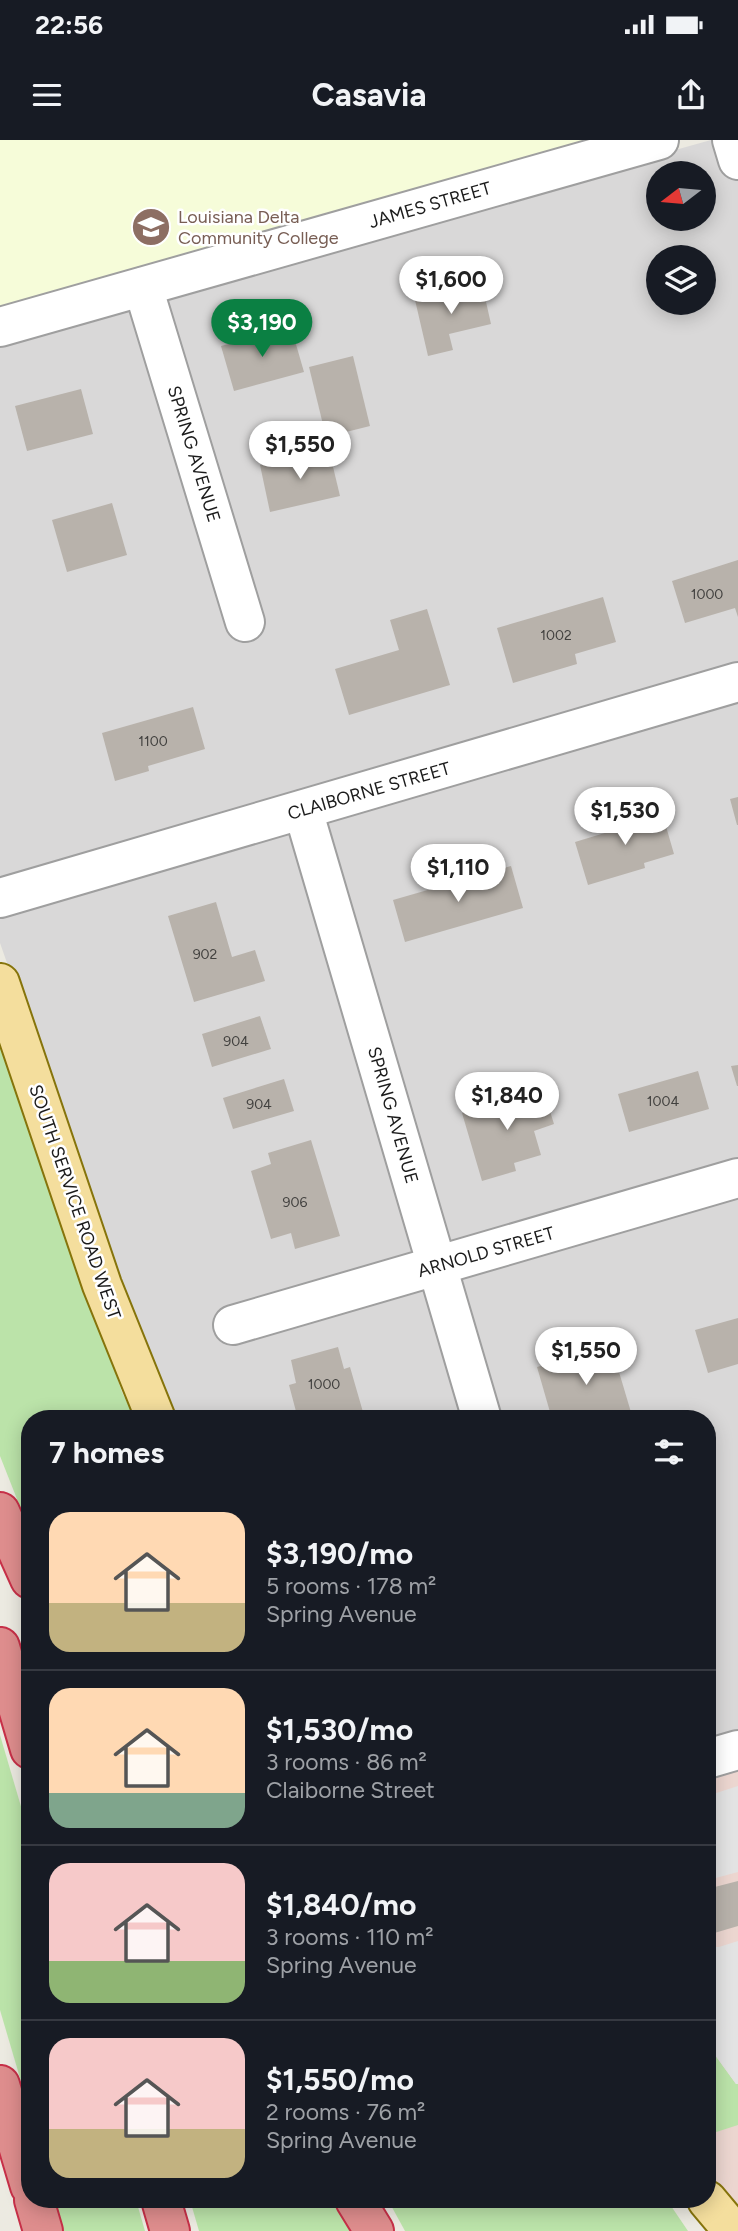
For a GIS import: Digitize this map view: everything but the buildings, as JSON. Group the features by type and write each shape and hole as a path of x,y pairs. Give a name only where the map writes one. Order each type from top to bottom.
{"highway":[{"path":"0,1512 21,1559"},
{"path":"0,1647 21,1718"},
{"path":"0,2085 21,2156"},
{"path":"36,2208 43,2231"},
{"path":"163,2208 170,2231"},
{"path":"360,2208 374,2231"}],"main road":[{"name":"SOUTH SERVICE ROAD WEST","path":"0,984 102,1285 152,1410"},
{"path":"714,2208 733,2231"}],"street":[{"name":"JAMES STREET","path":"0,327 659,140"},
{"path":"732,140 738,160"},
{"name":"SPRING AVENUE","path":"143,287 245,622"},
{"name":"CLAIBORNE STREET","path":"0,898 738,682"},
{"name":"SPRING AVENUE","path":"303,810 479,1410"},
{"name":"ARNOLD STREET","path":"233,1325 738,1178"},
{"path":"716,1756 738,1750"}],"shaded area":[{"name":"Louisiana Delta Community College","path":"0,140 602,140 0,313"},
{"path":"711,140 738,140 738,1735 716,1742 716,1410 172,1410 145,1355 0,943 0,343 229,275"},
{"path":"738,1758 738,2213 716,2184 716,1766"},
{"path":"738,1786 738,1872 716,1878 716,1793"},
{"path":"738,1941 738,2084 716,2056 716,1947"}],"green space":[{"path":"0,1036 122,1392 131,1410 21,1410 21,1509 0,1456"},
{"path":"0,1735 21,1806 21,2081 0,2010"},
{"path":"716,2056 738,2084 738,2125 716,2132"},
{"path":"57,2208 138,2208 145,2231 64,2231"},
{"path":"192,2208 345,2208 358,2231 199,2231"},
{"path":"392,2208 672,2208 688,2231 405,2231"}],"place":[{"name":"Louisiana Delta Community College","path":"151,227"}]}
